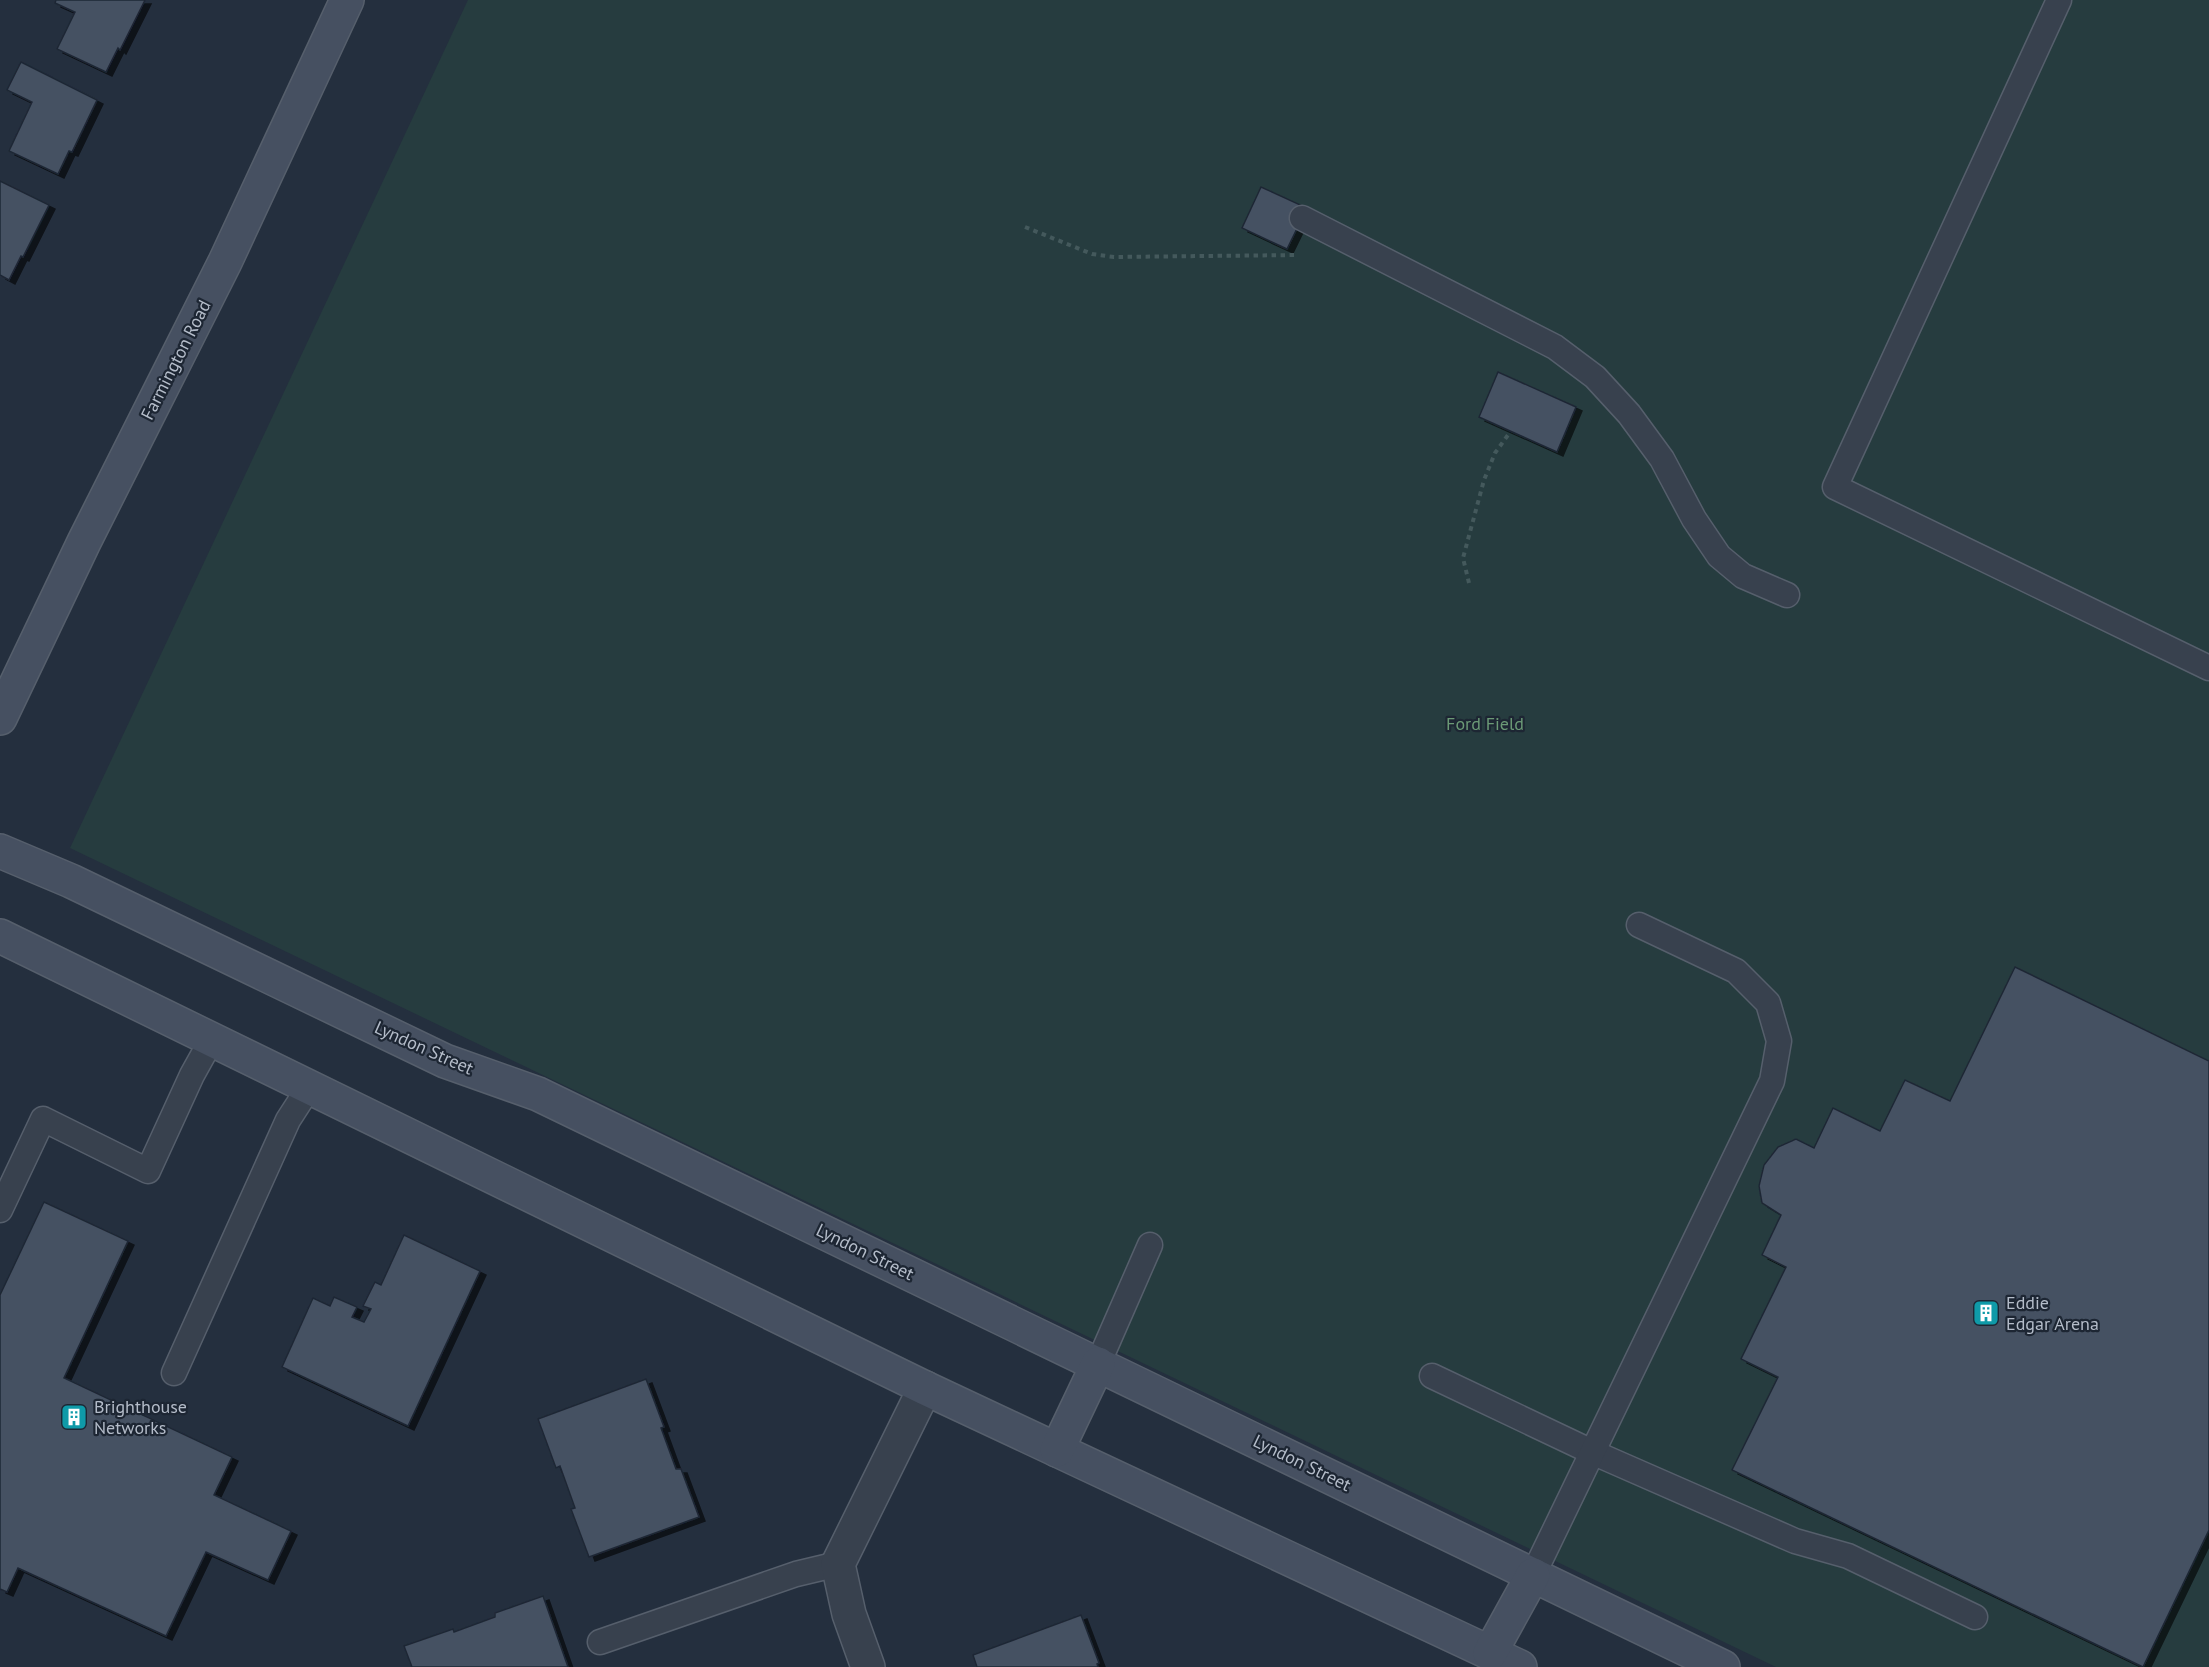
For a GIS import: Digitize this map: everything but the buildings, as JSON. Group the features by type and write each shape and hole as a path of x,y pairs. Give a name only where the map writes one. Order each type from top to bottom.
{"street":[{"name":"Farmington Road","path":"0,718 84,542 225,262 347,0"},
{"name":"Lyndon Street","path":"0,851 71,881 445,1060 538,1094 1723,1667"},
{"path":"0,936 1487,1660 1520,1667"},
{"path":"1058,1450 1098,1364"},
{"path":"868,1667 849,1614 838,1564 925,1388"},
{"path":"1487,1660 1533,1575"}],"lane":[{"path":"2059,0 1835,488 2209,668"},
{"path":"1302,218 1555,347 1595,377 1629,414 1662,459 1694,519 1719,556 1743,576 1787,595"},
{"path":"1533,1575 1772,1081 1779,1041 1768,1003 1736,971 1639,925"},
{"path":"0,1210 43,1119 148,1171 192,1075 212,1039"},
{"path":"174,1373 288,1120 310,1086"},
{"path":"1098,1364 1150,1245"},
{"path":"1432,1376 1592,1452 1795,1541 1848,1556 1975,1617"},
{"path":"600,1642 796,1574 838,1564"}],"path":[{"path":"1025,227 1092,254 1114,257 1302,255"},
{"path":"1469,583 1463,558 1485,480 1495,453 1508,435"}],"green space":[{"name":"Ford Field","path":"468,0 2209,0 2209,1667 1776,1667 70,848"}],"place":[{"name":"Eddie Edgar Arena","path":"1986,1313"},
{"name":"Brighthouse Networks","path":"74,1417"}]}
